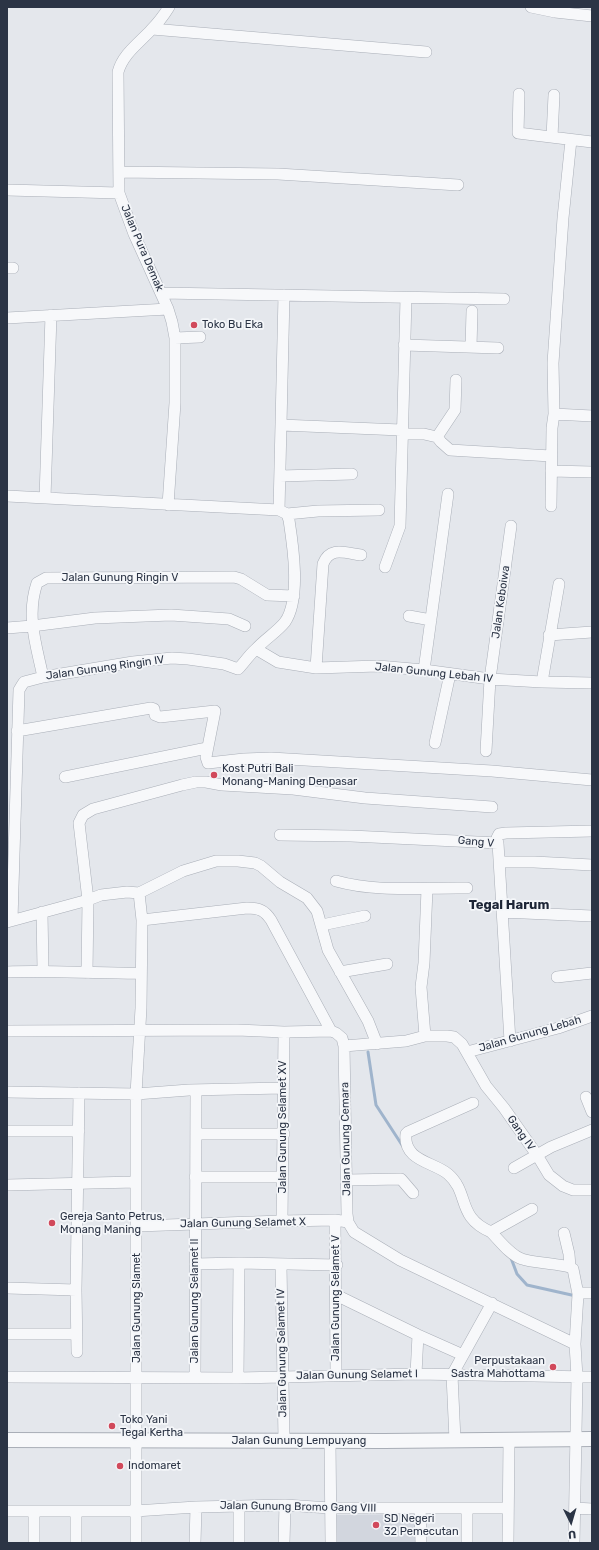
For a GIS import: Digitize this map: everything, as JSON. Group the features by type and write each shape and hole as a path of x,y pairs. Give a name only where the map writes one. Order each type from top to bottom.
{"street":[{"name":"Jalan Pura Demak","path":"168,505 175,403 175,338 168,309 134,234 119,193 118,72 121,62 126,54 152,29 169,7"},
{"path":"531,7 555,12 592,16"},
{"path":"152,29 426,52"},
{"path":"520,94 518,132 592,142"},
{"path":"552,137 554,95"},
{"path":"551,506 551,456 554,414 553,363 563,218 572,140"},
{"path":"119,172 278,174 458,185"},
{"path":"7,190 119,193"},
{"path":"161,293 504,299"},
{"path":"256,649 286,620 294,596 292,542 283,512 280,476 284,295"},
{"path":"385,567 400,526 406,298"},
{"path":"7,318 168,309"},
{"path":"471,347 472,310"},
{"path":"45,498 51,315"},
{"path":"175,338 200,337"},
{"path":"404,345 498,348"},
{"path":"437,437 455,410 456,380"},
{"path":"554,414 592,416"},
{"path":"281,425 424,434 437,437 450,450 551,456"},
{"path":"551,471 592,472"},
{"path":"280,476 352,474"},
{"path":"424,670 448,494"},
{"path":"7,496 283,512 379,510"},
{"name":"Jalan Keboiwa","path":"486,750 490,678 511,526"},
{"path":"316,668 323,564 326,557 331,553 337,552 361,555"},
{"name":"Jalan Gunung Ringin V","path":"43,677 32,626 31,609 37,583 46,578 234,577 241,579 267,595 294,596"},
{"path":"542,682 559,584"},
{"path":"7,628 95,618 171,615 229,619 246,626"},
{"path":"409,616 431,620"},
{"path":"549,635 592,632"},
{"name":"Jalan Gunung Lebah IV","path":"256,649 278,662 316,668 378,666 490,678 542,682 592,683"},
{"name":"Jalan Gunung Ringin IV","path":"17,731 19,690 24,682 43,677 133,662 172,658 224,664 238,670 256,649"},
{"path":"435,743 450,674"},
{"path":"375,1044 368,1021 328,950 317,911 307,898 287,887 255,863 216,861 183,871 139,893 127,892 107,894 10,921 17,731 151,708 154,709 155,715 160,717 215,711 206,760 208,763 272,758 492,771 592,780"},
{"path":"65,777 208,748"},
{"path":"87,973 88,900 79,823 83,815 93,809 182,785 206,782 222,786 293,789 365,798 492,807"},
{"path":"497,842 499,834 506,833 592,831"},
{"name":"Gang V","path":"280,835 351,836 497,842 499,844 510,1041"},
{"path":"500,862 592,865"},
{"path":"336,881 363,887 428,889 467,888"},
{"path":"425,1036 421,987 424,963 428,889"},
{"name":"Jalan Gunung Slamet","path":"136,1543 136,1094 142,920 139,893"},
{"path":"142,920 248,908 261,909 272,920 331,1031"},
{"path":"42,912 43,970"},
{"path":"502,912 592,916"},
{"path":"322,925 365,916"},
{"path":"340,972 387,964"},
{"path":"7,972 43,970 87,973 141,973"},
{"path":"557,977 592,973"},
{"name":"Jalan Gunung Lebah","path":"467,1052 558,1028 592,1016"},
{"path":"7,1031 331,1031 342,1038 344,1046"},
{"name":"Jalan Gunung Selamet XV","path":"282,1221 284,1032"},
{"name":"Gang IV","path":"344,1046 406,1041 425,1036 447,1036 454,1038 462,1044 486,1086 504,1108 549,1175 563,1186 573,1190 592,1190"},
{"name":"Jalan Gunung Cemara","path":"344,1046 348,1222"},
{"path":"7,1092 136,1094 196,1090 283,1088"},
{"name":"Jalan Gunung Selamet II","path":"195,1378 196,1090"},
{"path":"77,1352 76,1290 79,1093"},
{"path":"586,1097 592,1112"},
{"path":"473,1103 408,1132 406,1134 406,1142 417,1159 442,1170 449,1175 461,1193 471,1218 483,1228 491,1232 516,1256 522,1260 570,1267"},
{"path":"514,1168 551,1147 592,1130"},
{"path":"7,1131 79,1131"},
{"path":"196,1134 284,1134"},
{"path":"195,1177 283,1177"},
{"path":"347,1180 401,1179 413,1193"},
{"path":"7,1186 136,1182"},
{"path":"491,1232 532,1209"},
{"name":"Jalan Gunung Selamet X","path":"137,1226 282,1221 336,1220 348,1222"},
{"name":"Jalan Gunung Selamet V","path":"336,1220 336,1375"},
{"path":"348,1222 354,1232 400,1260 576,1344"},
{"path":"564,1233 569,1254 570,1267 573,1269 578,1293 574,1543"},
{"path":"195,1264 239,1263 337,1265"},
{"path":"238,1378 239,1263"},
{"name":"Jalan Gunung Selamet IV","path":"281,1265 284,1440"},
{"path":"7,1288 76,1290"},
{"path":"578,1293 592,1293"},
{"path":"336,1295 418,1336 463,1355"},
{"path":"455,1440 452,1375 492,1303"},
{"path":"7,1334 76,1334"},
{"path":"416,1374 418,1336"},
{"name":"Jalan Gunung Selamet I","path":"7,1377 238,1378 416,1374 592,1376"},
{"name":"Jalan Gunung Lempuyang","path":"7,1440 330,1441 592,1439"},
{"path":"508,1543 509,1440"},
{"path":"330,1441 331,1543"},
{"path":"284,1543 285,1505"},
{"name":"Jalan Gunung Bromo Gang VIII","path":"7,1511 135,1511 196,1507 285,1505 330,1508 508,1508"},
{"path":"239,1506 239,1543"},
{"path":"195,1543 196,1507"},
{"path":"420,1508 421,1543"},
{"path":"467,1508 467,1543"},
{"path":"575,1508 592,1509"},
{"path":"34,1511 34,1543"},
{"path":"76,1511 76,1543"}],"shaded area":[{"name":"SD Negeri 32 Pemecutan","path":"414,1514 417,1520 419,1543 334,1543 334,1515"}],"waterway":[{"path":"368,1052 376,1105 402,1145"},
{"path":"511,1258 517,1274 527,1285 576,1296"}],"place":[{"name":"Toko Bu Eka","path":"194,325"},
{"name":"Kost Putri Bali Monang-Maning Denpasar","path":"214,775"},
{"name":"Gereja Santo Petrus, Monang Maning","path":"52,1223"},
{"name":"Perpustakaan Sastra Mahottama","path":"553,1367"},
{"name":"Toko Yani Tegal Kertha","path":"112,1426"},
{"name":"Indomaret","path":"120,1466"},
{"name":"SD Negeri 32 Pemecutan","path":"376,1525"}],"district":[{"name":"Tegal Harum","path":"509,905"}]}
